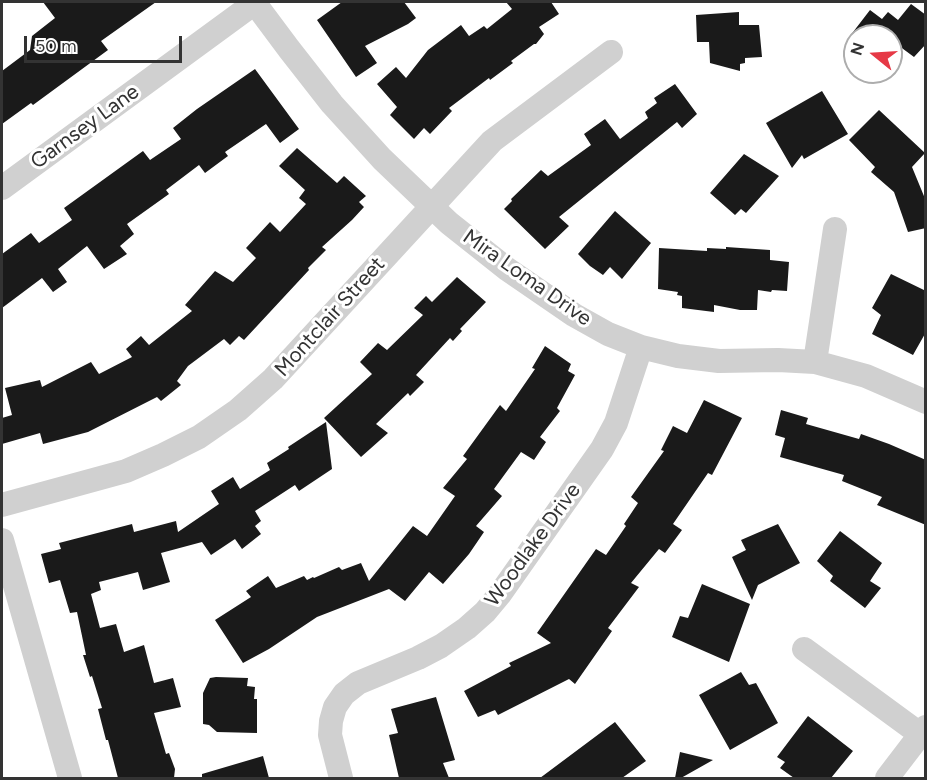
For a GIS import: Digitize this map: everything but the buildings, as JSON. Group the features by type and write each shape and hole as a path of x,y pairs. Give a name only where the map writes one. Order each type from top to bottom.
{"street":[{"name":"Garnsey Lane","path":"2,188 255,2"},
{"name":"Mira Loma Drive","path":"255,2 332,104 382,159 431,206 507,269 574,315 608,334 641,347 678,356 719,361 778,360 815,363 866,376 926,402"},
{"name":"Montclair Street","path":"2,505 135,467 199,437 238,410 273,379 492,141 611,52"},
{"path":"815,363 835,229"},
{"name":"Woodlake Drive","path":"341,778 330,735 335,707 344,694 358,683 441,646 485,612 602,449 616,423 641,347"},
{"path":"2,540 70,778"},
{"path":"804,649 923,731 887,778"}]}
